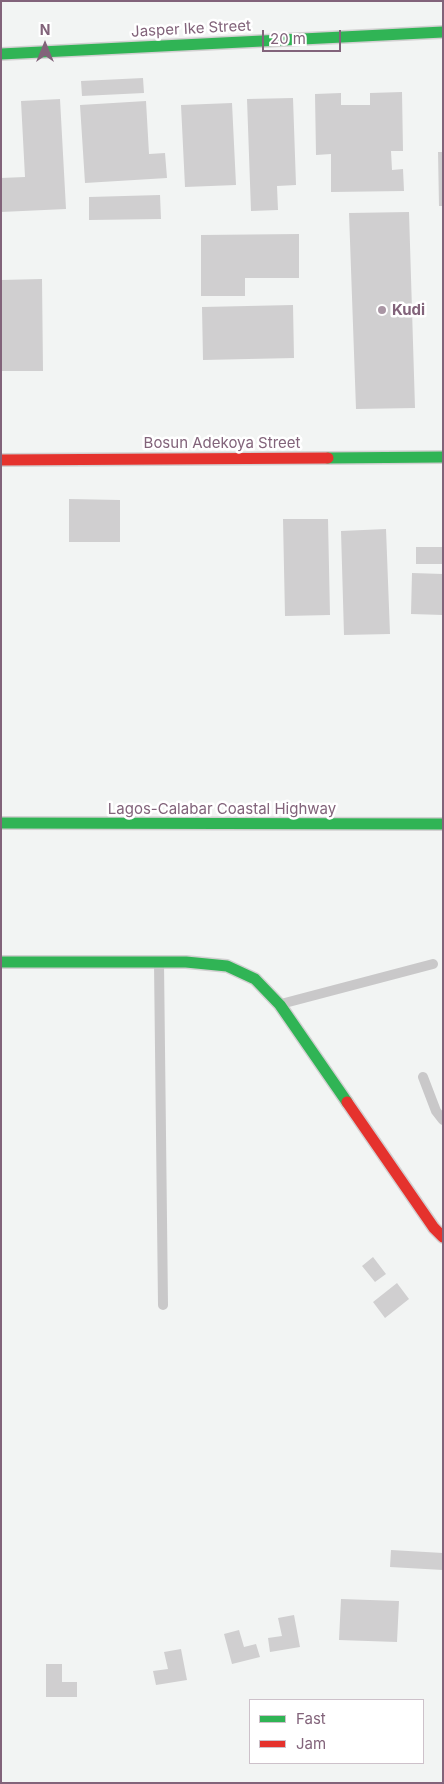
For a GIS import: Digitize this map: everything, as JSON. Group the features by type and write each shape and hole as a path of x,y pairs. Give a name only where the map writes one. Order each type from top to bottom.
{"main road":[{"name":"Jasper Ike Street","path":"1,54 443,32"},
{"name":"Bosun Adekoya Street","path":"1,460 443,457"},
{"name":"Lagos-Calabar Coastal Highway","path":"1,824 443,824"},
{"path":"1,962 186,962 227,966 255,979 280,1005 434,1228 443,1237"}],"lane":[{"path":"159,962 163,1305"},
{"path":"280,1005 433,964"},
{"path":"423,1077 443,1120"}],"building":[{"path":"143,78 144,93 82,96 81,81"},
{"path":"402,92 403,151 391,151 392,170 403,169 404,191 331,192 331,154 316,155 315,94 341,93 341,105 370,105 370,93"},
{"path":"293,98 296,185 277,186 278,210 251,211 247,99"},
{"path":"60,99 66,209 1,212 1,178 25,177 21,101"},
{"path":"146,101 149,154 165,153 167,178 85,183 80,105"},
{"path":"232,103 236,185 185,187 181,105"},
{"path":"438,152 443,152 443,206 439,206"},
{"path":"160,195 161,219 89,220 89,197"},
{"name":"Kudi","path":"409,212 415,408 356,409 349,213"},
{"path":"299,234 299,278 245,278 245,296 201,296 201,235"},
{"path":"42,279 43,371 1,371 1,280"},
{"path":"293,305 294,358 203,360 202,307"},
{"path":"69,499 120,500 120,542 69,542"},
{"path":"283,519 328,519 330,615 285,616"},
{"path":"386,529 390,634 344,635 341,531"},
{"path":"416,547 443,547 443,564 416,564"},
{"path":"412,573 443,574 443,615 411,614"},
{"path":"373,1257 386,1274 375,1282 362,1266"},
{"path":"397,1283 409,1299 385,1318 373,1302"},
{"path":"391,1550 443,1553 443,1570 390,1567"},
{"path":"341,1599 399,1601 397,1642 339,1640"},
{"path":"294,1615 300,1647 270,1652 268,1638 282,1636 278,1618"},
{"path":"239,1630 244,1647 256,1644 260,1657 232,1664 224,1634"},
{"path":"181,1649 187,1680 156,1685 153,1671 168,1669 164,1652"},
{"path":"46,1664 62,1664 62,1682 77,1682 77,1697 46,1697"}],"traffic: fast":[{"path":"1,54 443,32"},
{"path":"328,458 443,457"},
{"path":"1,823 443,824"},
{"path":"1,962 186,962 227,966 255,979 280,1005 347,1102"}],"traffic: jam":[{"path":"1,460 328,458"},
{"path":"347,1102 434,1228 443,1237"}],"place":[{"name":"Kudi","path":"382,310"}]}
